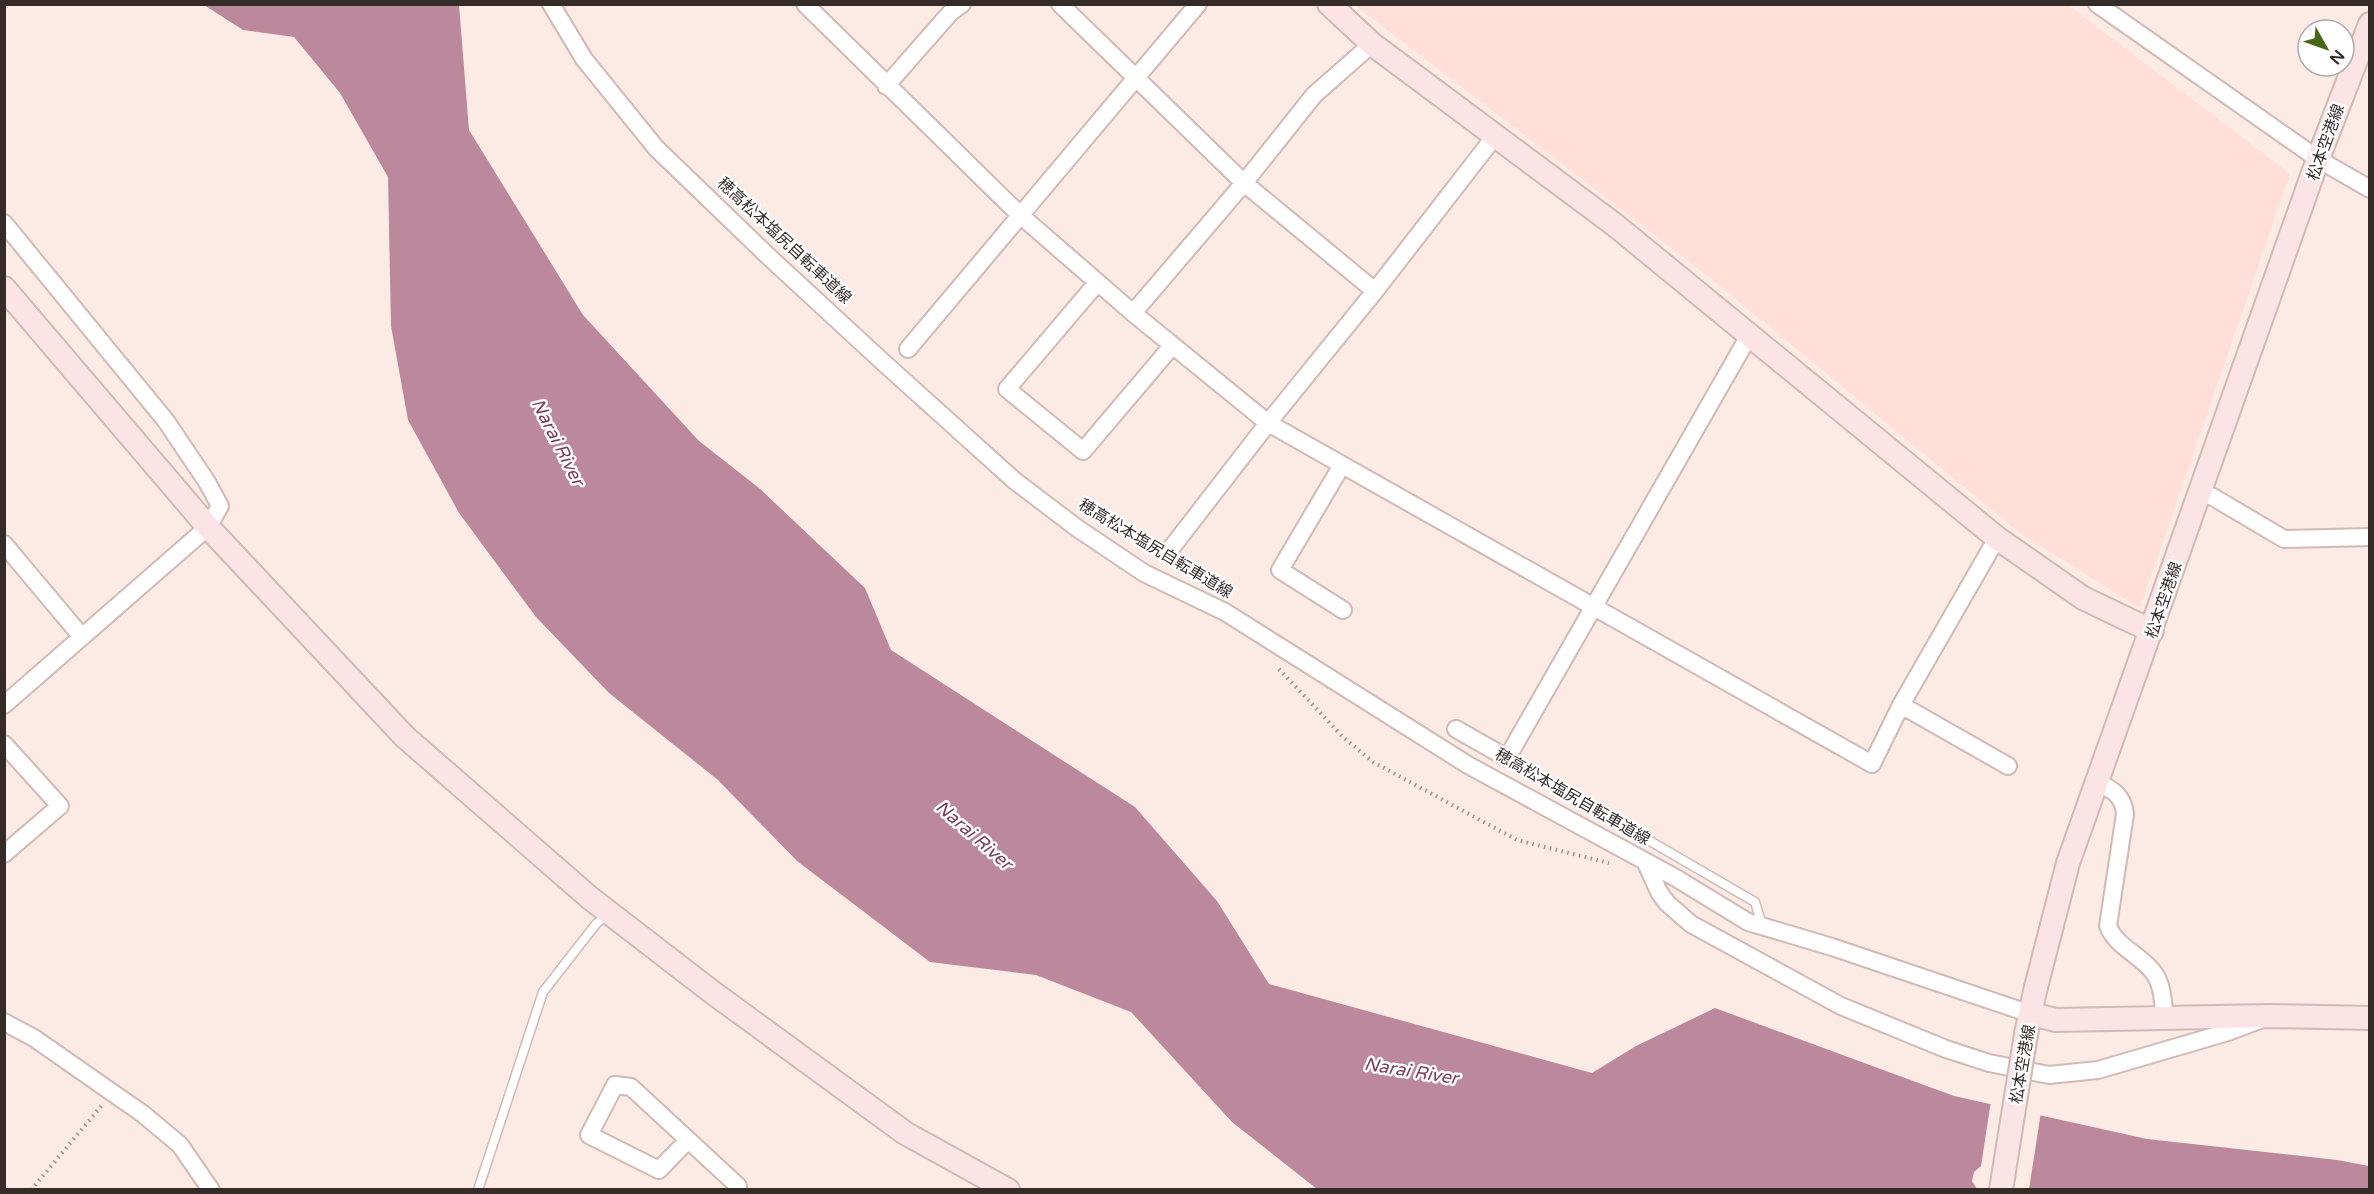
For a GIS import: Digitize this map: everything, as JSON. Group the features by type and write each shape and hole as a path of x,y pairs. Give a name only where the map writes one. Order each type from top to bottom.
{"street":[{"path":"550,4 584,59 613,98 656,148 768,256 1015,481 1077,528 1144,573 1225,612 1468,765 1645,861 1748,922 2028,1024 2056,1020 2269,1016 2370,1018"},
{"path":"805,4 1020,216 1132,313 1268,423 1592,608 1872,764 1901,705 1997,538"},
{"path":"886,86 951,12 962,4"},
{"path":"1060,4 1244,183 1375,291"},
{"path":"908,349 1198,4"},
{"path":"1329,4 1372,44 1615,225 1997,538 2083,598 2152,631"},
{"path":"2097,4 2318,159 2370,189"},
{"name":"松本空港線","path":"2001,1190 2028,1024 2068,863 2318,159 2363,60 2370,24"},
{"path":"1132,313 1244,183 1314,95 1372,44"},
{"path":"1169,551 1495,136"},
{"path":"4,223 166,421 207,482 220,506 207,527 4,705"},
{"path":"1097,283 1007,389 1083,451 1172,345"},
{"path":"4,288 207,527 405,737 609,913 712,992 905,1133 1008,1190"},
{"path":"1456,729 1507,758 1750,334"},
{"path":"1342,465 1280,570 1343,610"},
{"path":"2200,492 2213,497 2284,539 2370,537"},
{"path":"4,544 82,637"},
{"path":"1901,705 2008,766"},
{"path":"4,744 60,806 4,854"},
{"path":"2097,782 2118,794 2124,802 2125,814 2108,926 2112,935 2155,974 2163,998 2164,1019"},
{"path":"1645,861 1659,892 1667,903 1691,924 1841,1006 1989,1064 2049,1075 2098,1071 2228,1032 2269,1016"},
{"path":"4,1022 34,1038 143,1114 180,1145 211,1190"},
{"path":"688,1140 659,1170 589,1135 615,1085 632,1087 738,1186 736,1190"}],"lane":[{"path":"1507,758 1755,902 1762,926"},
{"path":"478,1190 543,992 596,924 609,913"}],"path":[{"path":"1278,667 1343,737 1373,762 1517,840 1611,864"},
{"path":"31,1190 113,1092"}],"shaded area":[{"path":"1355,5 2068,5 2290,174 2140,608 2020,533 1709,277"}],"water":[{"name":"Narai River","path":"204,5 459,5 469,130 583,315 699,441 759,488 865,588 891,650 1135,807 1217,901 1269,984 1592,1073 1636,1046 1715,1008 1954,1096 2147,1139 2337,1160 2369,1166 2369,1189 1317,1189 1232,1122 1131,1012 1036,975 930,962 797,861 718,780 609,693 536,617 459,513 408,420 391,326 388,177 340,93 294,37 243,30"}],"pier":[{"path":"1991,1101 2041,1112 2029,1189 1977,1189 1972,1181 1974,1172 1981,1166"}]}
